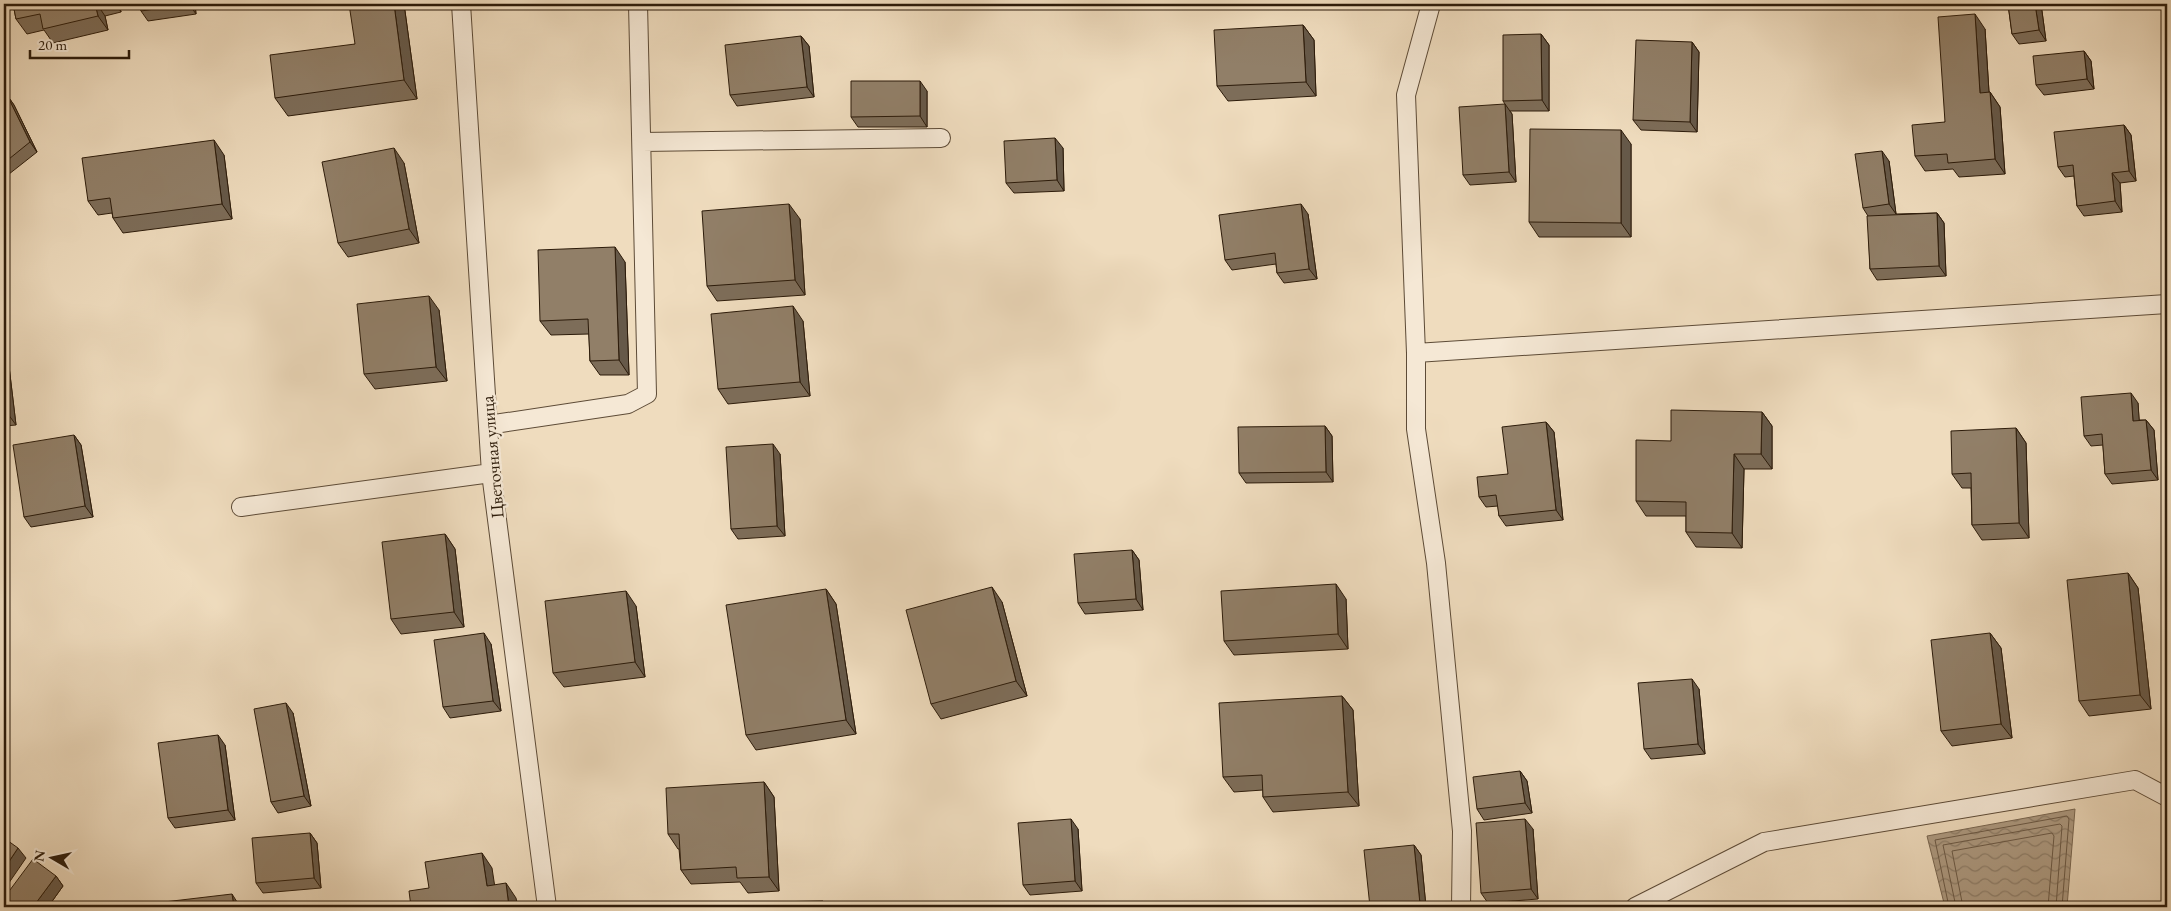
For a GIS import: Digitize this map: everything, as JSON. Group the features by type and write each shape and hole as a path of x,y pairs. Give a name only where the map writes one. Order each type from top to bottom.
{"lane":[{"name":"Цветочная улица","path":"461,4 491,473 547,907"},
{"path":"488,425 628,404 647,394 638,4"},
{"path":"1431,4 1406,95 1416,353 1416,430 1436,564 1462,831 1461,907"},
{"path":"642,142 941,138"},
{"path":"1416,353 2167,304"},
{"path":"241,507 491,473"},
{"path":"1635,907 1764,842 2135,780 2167,797"}],"water":[{"path":"2075,809 2067,907 1945,907 1927,836"}],"building":[{"path":"13,4 95,4 98,16 43,29 40,14 16,19"},
{"path":"140,4 189,4 141,11"},
{"path":"349,4 394,4 404,80 275,98 270,55 355,44"},
{"path":"2008,4 2035,4 2039,30 2012,34"},
{"path":"1975,14 1980,93 1990,92 1995,159 1948,163 1947,154 1915,156 1912,125 1945,122 1938,17"},
{"path":"1303,25 1306,82 1217,86 1214,30"},
{"path":"1541,34 1542,100 1503,101 1503,35"},
{"path":"801,36 807,87 730,95 725,45"},
{"path":"1636,40 1692,42 1690,122 1633,120"},
{"path":"2084,51 2087,79 2036,85 2033,56"},
{"path":"851,81 920,81 920,116 851,117"},
{"path":"7,95 30,142 4,163 4,96"},
{"path":"1505,104 1509,172 1463,175 1459,107"},
{"path":"2124,125 2129,171 2112,173 2115,201 2077,206 2073,165 2058,167 2054,132"},
{"path":"1530,129 1621,130 1621,223 1529,222"},
{"path":"1055,138 1057,180 1006,183 1004,141"},
{"path":"214,140 222,204 113,218 110,198 88,201 82,158"},
{"path":"394,148 409,229 338,243 322,162"},
{"path":"1882,151 1889,204 1863,208 1855,154"},
{"path":"789,204 795,280 707,286 702,211"},
{"path":"1301,204 1309,269 1277,273 1275,253 1225,260 1219,215"},
{"path":"1937,213 1939,266 1870,269 1867,216"},
{"path":"615,247 619,360 590,361 588,319 540,321 538,250"},
{"path":"429,296 436,367 364,374 357,304"},
{"path":"793,306 800,382 718,389 711,314"},
{"path":"2131,393 2133,421 2146,420 2151,470 2105,474 2102,434 2084,436 2081,397"},
{"path":"1671,410 1762,412 1761,454 1734,454 1732,533 1686,532 1686,502 1636,501 1636,440 1671,441"},
{"path":"1546,422 1556,510 1499,516 1496,495 1479,497 1477,477 1508,474 1502,427"},
{"path":"1325,426 1326,472 1239,473 1238,427"},
{"path":"2016,428 2019,523 1972,525 1971,473 1952,474 1951,431"},
{"path":"74,435 85,506 24,517 13,445"},
{"path":"773,444 777,526 731,529 726,447"},
{"path":"445,534 454,612 391,619 382,542"},
{"path":"1132,550 1136,599 1078,603 1074,554"},
{"path":"2128,573 2140,695 2079,701 2067,580"},
{"path":"1336,584 1338,634 1224,641 1221,591"},
{"path":"992,587 1016,681 931,704 906,610"},
{"path":"826,589 846,720 746,735 726,605"},
{"path":"626,591 635,662 553,673 545,601"},
{"path":"484,633 493,701 443,707 434,640"},
{"path":"1990,633 2001,724 1941,731 1931,640"},
{"path":"1692,679 1698,744 1644,749 1638,683"},
{"path":"1342,696 1348,792 1263,797 1262,775 1223,777 1219,703"},
{"path":"286,703 304,796 271,802 254,709"},
{"path":"218,735 228,810 168,818 158,743"},
{"path":"1520,771 1525,803 1477,809 1473,777"},
{"path":"764,782 769,877 737,878 736,867 681,870 679,834 668,834 666,788"},
{"path":"1071,819 1075,881 1023,885 1018,823"},
{"path":"1525,819 1531,889 1481,893 1476,823"},
{"path":"310,833 314,878 256,883 252,838"},
{"path":"4,838 18,848 4,869"},
{"path":"1414,845 1420,904 1370,907 1364,850"},
{"path":"482,853 487,886 506,883 509,907 411,907 409,891 429,888 425,862"},
{"path":"33,859 56,876 33,907 16,907 4,898"},
{"path":"232,894 234,907 130,907 130,906"},
{"path":"823,901 824,907 768,907 767,902"}]}
